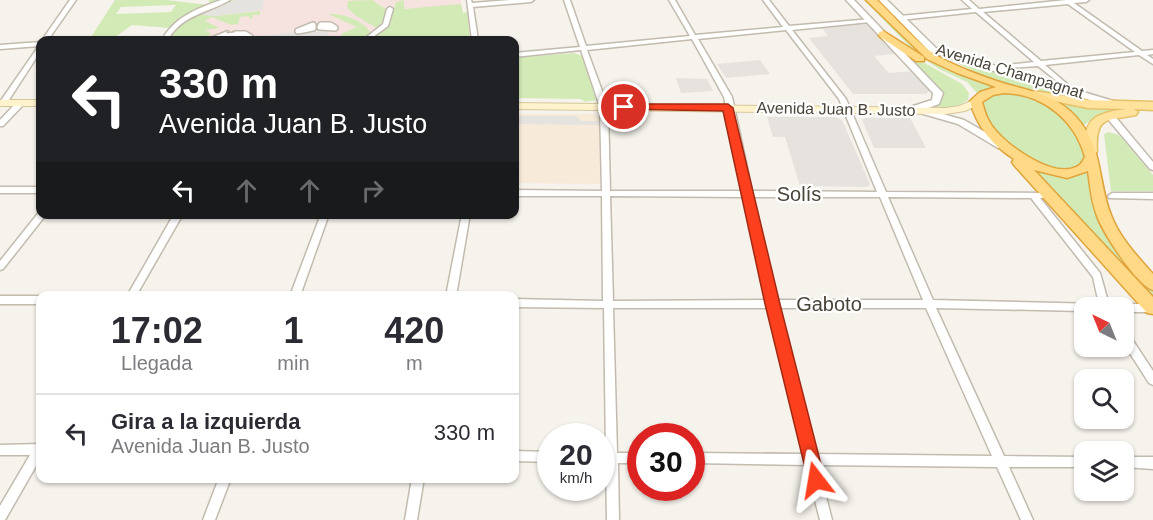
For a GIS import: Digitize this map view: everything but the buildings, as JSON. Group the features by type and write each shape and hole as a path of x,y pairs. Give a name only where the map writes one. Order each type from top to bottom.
{"highway":[{"name":"Avenida Champagnat","path":"861,0 920,59 968,87 976,101 980,117 1006,149 1153,308"},
{"name":"Avenida Champagnat","path":"871,0 926,53 943,63 978,78 1028,92 1055,104 1066,113 1078,127 1091,155 1099,204 1105,218 1127,255 1153,284"},
{"path":"883,34 920,59"},
{"path":"933,50 978,78"},
{"path":"976,101 983,94 994,91 1028,92"},
{"path":"1006,149 1035,166 1060,173 1083,169 1091,155"}],"main road":[{"path":"1028,92 1075,102 1153,106"},
{"name":"Avenida Juan B. Justo","path":"519,106 604,107 728,102 846,108 954,110 976,101"},
{"path":"1,103 36,103"},
{"path":"1091,155 1092,128 1099,121 1130,112 1153,112"}],"street":[{"path":"48,36 73,0"},
{"path":"167,36 183,21 226,0"},
{"path":"474,36 470,3 531,0"},
{"path":"567,0 604,107 608,305 606,423"},
{"path":"672,0 728,102 772,304 826,520"},
{"path":"766,0 842,99 929,303 1027,520"},
{"name":"Avenida Champagnat","path":"850,0 938,93 936,102 913,109"},
{"name":"Avenida Champagnat","path":"883,0 933,50 1118,105"},
{"path":"965,0 1072,91"},
{"path":"900,18 1086,0"},
{"path":"1067,1 1153,62"},
{"path":"371,36 386,25 390,9"},
{"path":"519,54 870,20"},
{"path":"301,32 313,27 331,28"},
{"path":"0,47 36,46"},
{"path":"1,103 36,52"},
{"path":"996,68 1153,52"},
{"path":"0,124 21,103"},
{"path":"913,109 954,119 1006,149"},
{"path":"1110,116 1153,167"},
{"path":"0,190 36,190"},
{"name":"Solís","path":"519,193 1048,195"},
{"path":"1033,195 1076,246 1097,276 1102,297"},
{"path":"1112,196 1153,196"},
{"path":"0,267 38,219"},
{"path":"134,291 176,219"},
{"path":"297,291 323,219"},
{"path":"452,291 464,219"},
{"path":"0,300 36,300"},
{"name":"Gaboto","path":"519,303 608,305 929,303 1074,306"},
{"path":"1134,308 1153,308"},
{"path":"1134,351 1153,380"},
{"path":"0,450 36,450"},
{"path":"519,456 537,457"},
{"path":"0,517 36,457"},
{"path":"705,458 1074,462"},
{"path":"1134,462 1153,463"},
{"path":"209,520 223,483"},
{"path":"411,520 417,483"},
{"path":"611,501 613,520"}],"shaded area":[{"path":"209,0 461,0 466,36 164,36 174,24 209,5"},
{"path":"235,0 264,0 262,10 214,16 201,15"},
{"path":"866,24 896,54 874,56 889,73 912,71 930,90 926,94 853,94 809,38 828,36 822,28"},
{"path":"328,29 329,36 260,36"},
{"path":"760,60 770,74 726,78 717,64"},
{"path":"676,78 707,79 713,91 681,93"},
{"path":"519,114 594,114 599,118 600,184 519,183"},
{"path":"519,116 576,116 581,121 599,121 599,125 519,124"},
{"path":"767,117 836,117 842,120 870,184 868,187 800,186 785,137 773,137"},
{"path":"865,118 910,118 926,148 874,148 862,120"}],"green space":[{"path":"115,0 166,0 209,5 209,0 222,0 170,28 132,25 117,36 92,36","holes":["176,5 171,12 116,14 121,7"]},
{"path":"235,0 202,14 215,16 260,11 260,15 253,15 249,19 249,16 240,17 238,24 231,25 212,17 205,21 220,28 205,30 212,34 170,36 178,26 204,10"},
{"path":"372,0 387,10 384,20 377,28 347,8 348,1"},
{"path":"404,0 404,9 461,4 463,13 467,12 470,36 375,36 390,23 396,2"},
{"path":"864,0 867,0 927,57 993,87 977,93 967,82 939,69 917,54"},
{"path":"328,14 352,18 363,24 371,33 366,36 343,36 341,34 357,27"},
{"path":"903,51 962,84 969,93 968,100 953,108 930,108 942,102 942,94"},
{"path":"574,53 582,56 596,100 585,102 581,99 519,98 519,58"},
{"path":"945,56 1092,101 1054,97 1016,87 978,73"},
{"path":"1013,93 1035,98 1063,116 1082,145 1084,152 1082,162 1070,168 1058,169 1045,166 1031,161 1007,143 989,124 981,102 988,96"},
{"path":"1060,104 1123,109 1098,115 1084,125"},
{"path":"1108,132 1119,135 1153,175 1153,191 1111,191 1104,134"},
{"path":"1026,167 1063,176 1089,173 1095,204 1153,289 1153,303"}],"route":[{"path":"624,107 728,108 772,304 816,480"}]}
